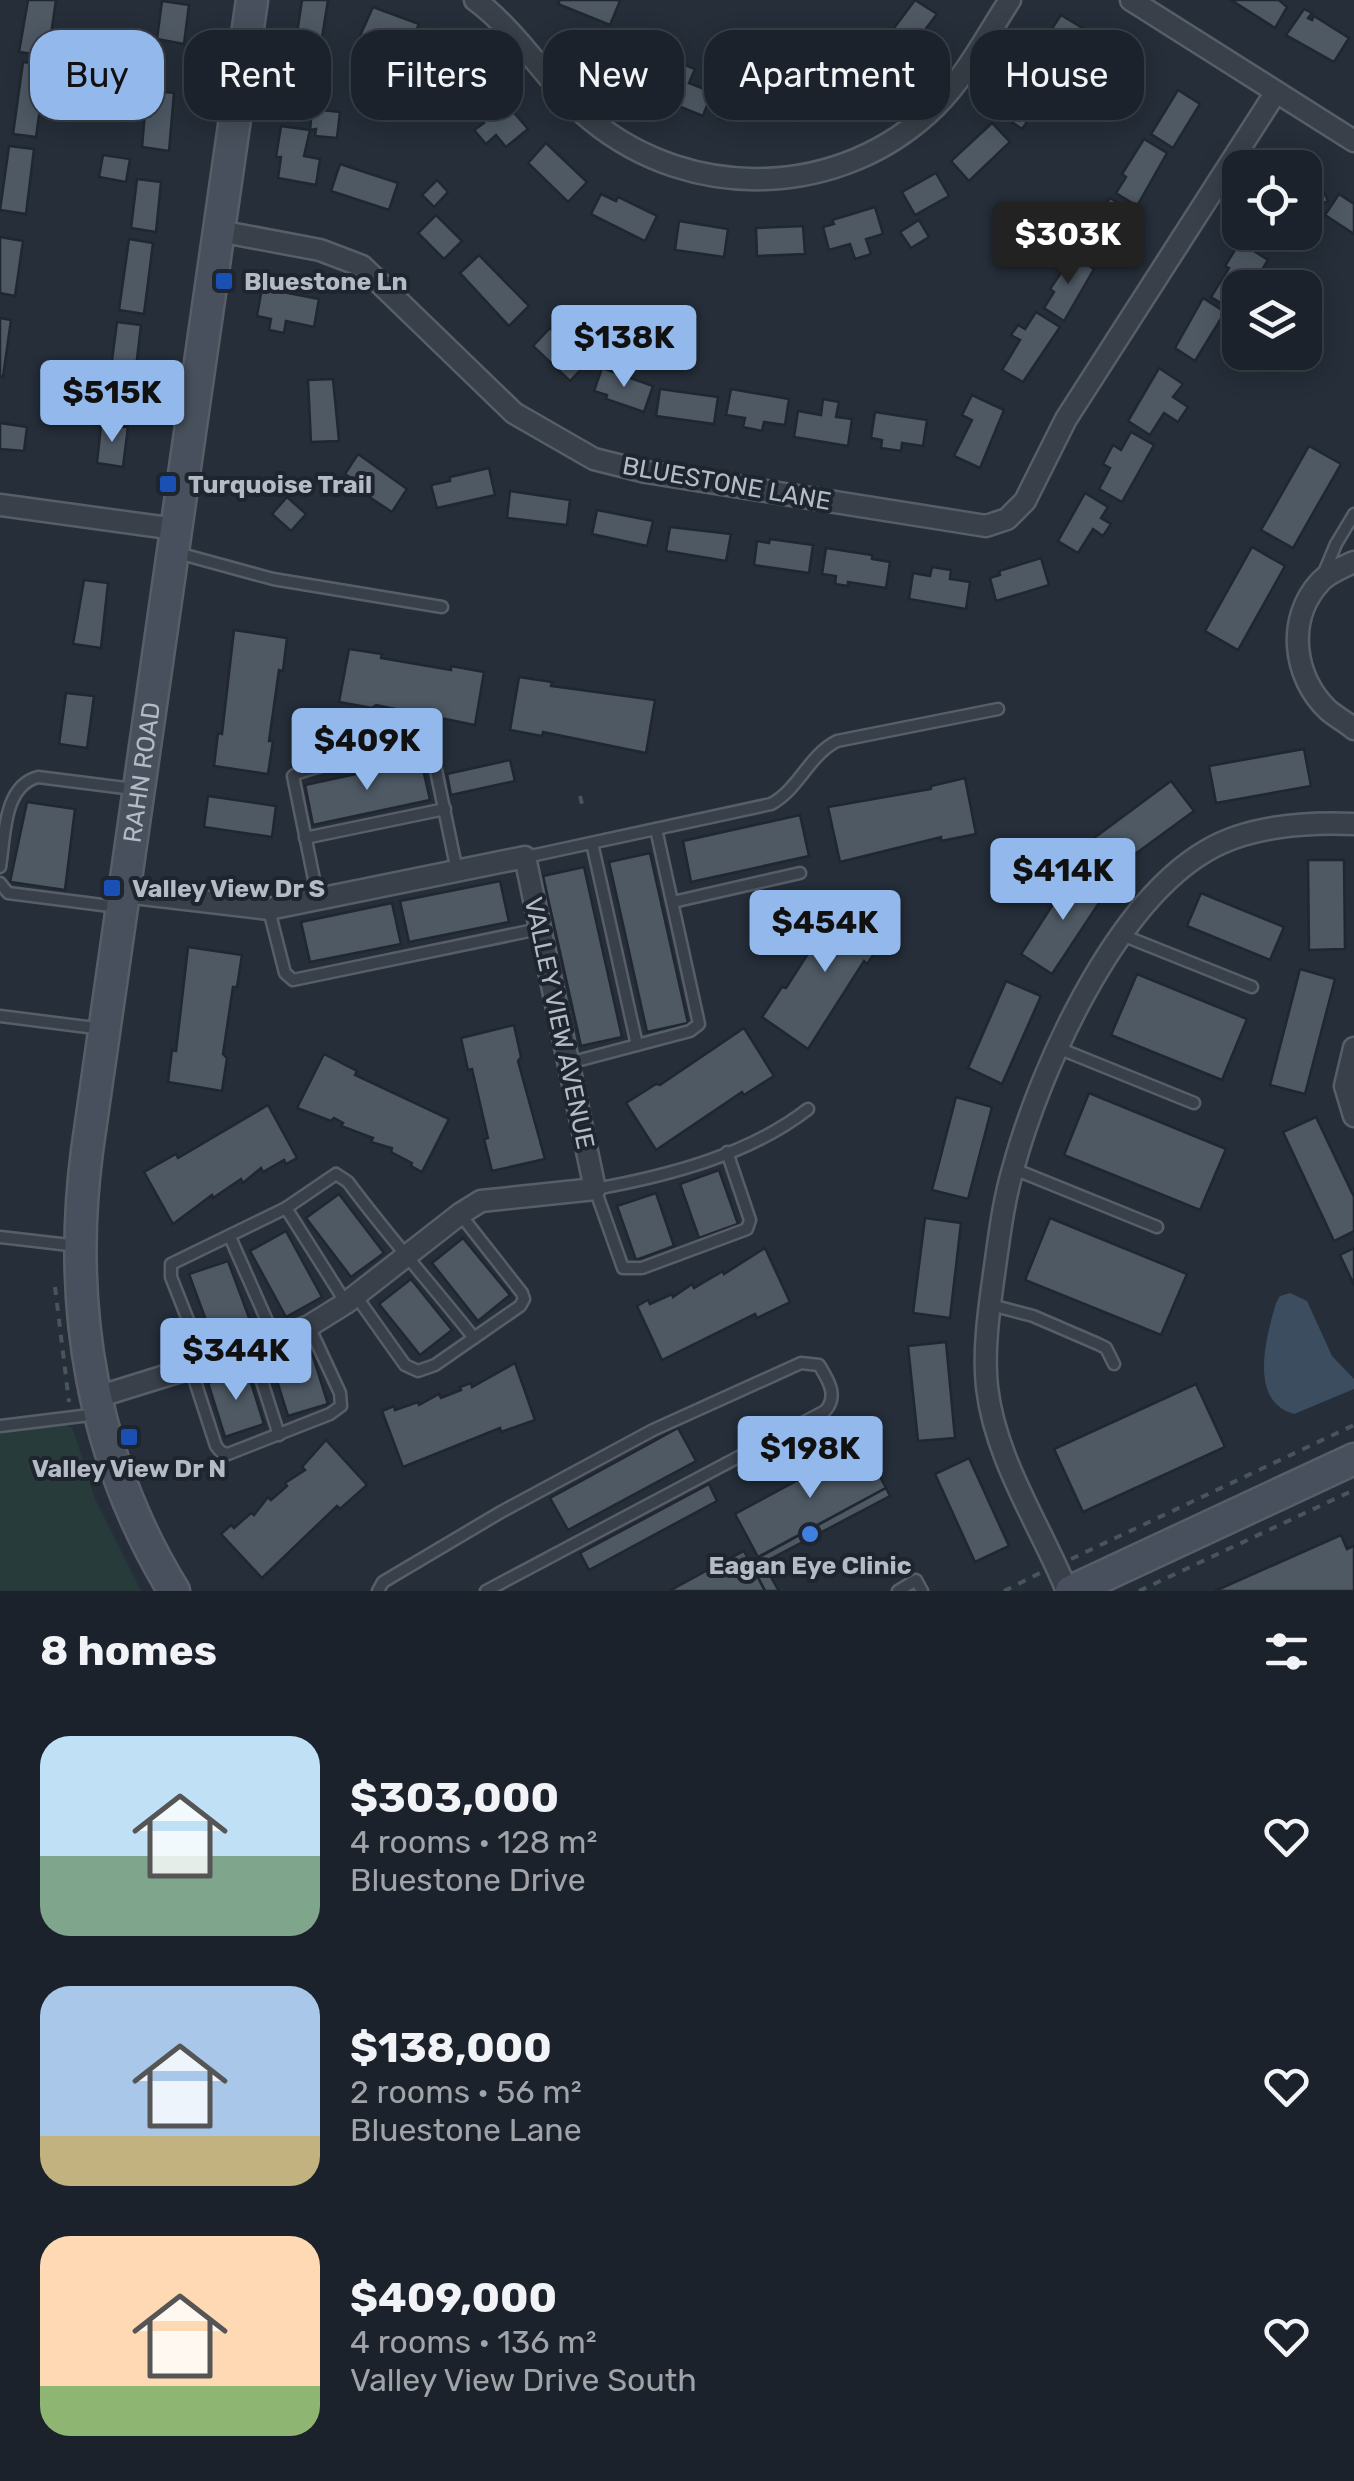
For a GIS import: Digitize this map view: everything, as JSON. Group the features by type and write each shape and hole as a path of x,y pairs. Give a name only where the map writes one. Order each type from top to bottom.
{"street":[{"name":"RAHN ROAD","path":"174,1591 123,1490 96,1406 84,1336 78,1246 84,1172 252,0"},
{"path":"475,0 503,25 570,102 615,138 675,167 744,180 810,175 862,156 912,128 958,80 1010,0"},
{"path":"1131,0 1354,141"},
{"name":"BLUESTONE LANE","path":"219,230 320,250 362,266 514,413 594,459 646,472 986,526 1008,519 1025,502 1066,419 1276,92"},
{"path":"0,505 175,541"},
{"path":"1354,562 1322,579 1308,600 1297,650 1314,694 1354,729"},
{"path":"1354,824 1274,829 1208,849 1156,891 1121,934 1058,1048 1013,1168 990,1304 986,1363 994,1420 1006,1456 1071,1585 1354,1459"},
{"path":"124,900 269,909 525,857"},
{"name":"VALLEY VIEW AVENUE","path":"525,857 594,1189"},
{"path":"1354,1048 1345,1086 1354,1116"},
{"path":"96,1406 309,1326 351,1300 460,1214 491,1198 594,1189"}],"lane":[{"path":"1322,579 1354,514"},
{"path":"175,541 274,579 442,607"},
{"path":"525,857 778,801 819,753 836,741 998,709"},
{"path":"318,900 293,776 310,768 426,746 434,756 458,871"},
{"path":"0,867 11,801 28,779 139,790"},
{"path":"305,838 445,810"},
{"path":"569,1063 690,1031 699,1024 656,829"},
{"path":"592,843 637,1045"},
{"path":"673,902 800,873"},
{"path":"0,883 8,893 124,900"},
{"path":"269,909 285,974 293,980 540,929"},
{"path":"1121,934 1252,987"},
{"path":"0,1016 105,1029"},
{"path":"1058,1048 1194,1103"},
{"path":"726,1152 750,1226 642,1268 624,1268 594,1189 656,1175 726,1152 774,1134 808,1109"},
{"path":"1013,1168 1157,1227"},
{"path":"309,1326 342,1402 338,1410 228,1454 221,1452 170,1267 178,1258 286,1208 340,1174 474,1338"},
{"path":"286,1208 351,1300 405,1366 413,1370 430,1368 520,1306 523,1296 460,1214"},
{"path":"0,1236 78,1246"},
{"path":"230,1237 276,1340"},
{"path":"990,1304 1033,1316 1098,1344 1106,1348 1114,1364"},
{"path":"252,1349 279,1435"},
{"path":"378,1591 383,1582 501,1512 652,1430 801,1363 820,1365 832,1394 832,1403 825,1411 486,1591"},
{"path":"0,1426 96,1406"},
{"path":"898,1591 916,1580 922,1591"}],"path":[{"path":"580,796 582,808"},
{"path":"1004,1591 1071,1585 1354,1426"},
{"path":"1140,1591 1354,1490"}],"shaded area":[{"path":"61,1422 73,1429 95,1499 141,1591 0,1591 0,1426"}],"water":[{"path":"1290,1293 1307,1301 1332,1356 1354,1379 1354,1389 1294,1414 1279,1407 1270,1396 1264,1366 1276,1303 1280,1296"}],"building":[{"path":"28,0 56,0 52,30 30,30 30,54 19,52"},
{"path":"302,0 328,0 323,30 298,30"},
{"path":"560,0 620,1 610,25 558,4"},
{"path":"915,0 937,14 925,30 892,30"},
{"path":"1231,0 1279,0 1287,7 1275,28"},
{"path":"162,1 189,5 184,44 164,40 164,30 158,30"},
{"path":"373,7 419,24 416,30 363,30"},
{"path":"1304,9 1312,13 1308,18 1312,20 1314,16 1349,38 1334,62 1286,35"},
{"path":"1061,15 1086,30 1051,30"},
{"path":"23,62 30,63 30,120 38,120 36,137 13,134"},
{"path":"684,64 695,69 689,83 704,89 703,116 684,108"},
{"path":"1178,90 1200,104 1173,148 1151,134"},
{"path":"164,92 174,93 169,151 142,147 144,120 164,120"},
{"path":"331,111 340,112 337,138 315,136 316,129 310,130 311,120 331,120"},
{"path":"482,120 520,120 528,129 506,147 496,135 486,144 474,130 484,123"},
{"path":"1008,120 1028,120 1022,129"},
{"path":"992,123 1010,142 969,181 951,161"},
{"path":"281,126 310,130 304,156 320,159 316,185 278,178 281,157 276,157"},
{"path":"1144,139 1167,153 1137,206 1116,193 1126,177 1122,174"},
{"path":"546,143 587,182 568,202 528,163"},
{"path":"9,146 34,149 26,214 0,210"},
{"path":"103,155 130,159 126,182 99,177"},
{"path":"340,164 398,183 389,210 331,191"},
{"path":"936,173 949,196 915,215 902,192"},
{"path":"137,179 161,182 156,232 131,228"},
{"path":"437,180 448,192 434,207 422,195"},
{"path":"601,194 616,201 618,197 657,216 645,241 591,214"},
{"path":"1339,194 1354,204 1354,234 1325,215"},
{"path":"1110,198 1133,212 1102,260 1080,246"},
{"path":"875,207 883,234 866,239 871,254 855,259 850,244 829,250 823,227 834,224 832,220"},
{"path":"436,215 462,241 444,259 418,233"},
{"path":"919,220 929,237 911,248 900,232"},
{"path":"679,221 728,229 724,257 675,250"},
{"path":"803,226 805,254 757,256 756,228"},
{"path":"0,237 23,241 15,296 0,293"},
{"path":"129,239 153,243 144,314 119,310"},
{"path":"1235,250 1252,250 1268,260 1262,270 1228,270 1225,266"},
{"path":"479,255 529,306 509,326 460,273"},
{"path":"1073,255 1094,269 1064,321 1044,308 1054,292 1050,289"},
{"path":"1222,279 1222,304 1211,297"},
{"path":"262,288 319,299 314,327 286,321 284,333 269,330 271,319 257,316"},
{"path":"1203,298 1222,310 1222,317 1195,361 1175,348"},
{"path":"1036,312 1060,327 1023,382 1002,370 1020,340 1011,335 1018,325 1025,329"},
{"path":"0,318 11,320 3,377 0,376"},
{"path":"117,322 141,325 133,394 108,390"},
{"path":"550,328 587,363 570,381 533,346"},
{"path":"602,368 653,386 644,412 594,391"},
{"path":"1159,368 1183,384 1173,397 1188,407 1178,422 1164,413 1150,435 1128,421"},
{"path":"333,379 339,441 311,442 308,380"},
{"path":"660,389 718,397 714,424 656,416"},
{"path":"731,389 789,399 785,425 764,422 762,431 743,427 745,418 726,415"},
{"path":"972,395 1004,410 980,468 954,456 972,420 962,415"},
{"path":"78,399 103,402 101,425 76,422"},
{"path":"823,399 839,402 836,417 852,419 848,446 794,437 798,411 821,415"},
{"path":"875,412 927,420 923,446 902,443 901,451 881,448 882,440 871,438"},
{"path":"0,423 27,427 24,451 0,449"},
{"path":"101,425 128,427 123,467 97,463"},
{"path":"1131,432 1154,445 1122,502 1099,489 1110,468 1103,464 1113,445 1121,450"},
{"path":"1309,446 1341,464 1293,548 1261,530"},
{"path":"358,454 407,489 392,512 357,489 360,484 345,474"},
{"path":"489,468 495,495 437,508 431,485"},
{"path":"510,491 570,500 567,525 507,518"},
{"path":"1085,493 1108,507 1101,518 1111,524 1103,536 1093,529 1078,553 1058,541"},
{"path":"287,497 306,514 291,531 272,514"},
{"path":"597,510 653,521 647,546 592,534"},
{"path":"670,527 731,534 726,561 666,551"},
{"path":"770,539 813,545 809,573 754,565 757,541 769,543"},
{"path":"1252,547 1285,566 1238,650 1205,631"},
{"path":"826,548 890,562 886,588 848,582 848,586 835,584 836,576 822,574"},
{"path":"1041,558 1049,585 996,601 990,578 1000,575 999,571"},
{"path":"932,567 951,570 950,579 970,582 966,609 909,599 913,573 930,576"},
{"path":"84,580 108,583 101,648 73,644"},
{"path":"234,630 287,638 269,741 273,741 268,774 214,766 218,733 222,734"},
{"path":"349,649 451,670 451,666 484,672 475,725 376,705 372,708 339,702"},
{"path":"519,677 552,682 551,686 655,700 646,753 543,732 542,736 510,730"},
{"path":"66,693 94,696 87,748 59,744"},
{"path":"1304,749 1311,786 1216,803 1209,766"},
{"path":"421,760 430,800 313,825 305,785"},
{"path":"510,760 515,781 451,795 447,774"},
{"path":"965,778 976,834 941,841 941,837 840,862 828,807 931,789"},
{"path":"1171,781 1194,811 1116,868 1094,838"},
{"path":"208,796 276,806 272,837 204,827"},
{"path":"27,802 75,809 65,890 10,882"},
{"path":"800,815 809,856 691,882 683,841"},
{"path":"650,853 688,1023 647,1032 609,862"},
{"path":"1308,860 1344,860 1345,949 1309,950"},
{"path":"584,867 622,1037 581,1046 543,876"},
{"path":"1073,873 1105,894 1052,974 1021,954"},
{"path":"500,881 509,922 409,942 400,901"},
{"path":"1201,893 1284,927 1270,960 1187,926"},
{"path":"841,902 888,934 867,964 864,961 808,1049 762,1017 782,987 786,988"},
{"path":"392,903 401,944 310,962 301,922"},
{"path":"188,947 242,955 223,1054 227,1058 222,1091 168,1082 172,1050 176,1051"},
{"path":"1300,969 1335,979 1305,1094 1270,1085"},
{"path":"1137,974 1247,1019 1222,1080 1111,1035"},
{"path":"1006,981 1041,996 1002,1084 968,1068"},
{"path":"514,1025 521,1057 518,1061 545,1159 492,1171 472,1069 468,1070 461,1038"},
{"path":"744,1028 774,1076 744,1095 742,1092 656,1150 626,1103 660,1085"},
{"path":"324,1054 357,1071 355,1075 449,1119 422,1172 391,1152 392,1148 371,1142 373,1138 341,1126 343,1123 334,1118 331,1121 297,1108"},
{"path":"1089,1093 1226,1149 1200,1210 1064,1155"},
{"path":"956,1097 992,1107 968,1199 932,1190"},
{"path":"268,1105 297,1158 286,1164 284,1160 263,1172 261,1168 243,1183 241,1179 213,1198 212,1195 173,1224 144,1172 176,1154 178,1158"},
{"path":"1316,1117 1354,1197 1354,1231 1334,1241 1283,1132"},
{"path":"719,1170 738,1224 699,1238 680,1184"},
{"path":"656,1193 674,1246 636,1260 617,1206"},
{"path":"339,1194 384,1253 351,1277 306,1218"},
{"path":"925,1218 961,1223 950,1318 913,1313"},
{"path":"1050,1218 1187,1274 1161,1335 1025,1280"},
{"path":"286,1231 322,1297 286,1317 250,1251"},
{"path":"463,1238 510,1295 478,1321 432,1263"},
{"path":"765,1248 790,1302 757,1318 755,1314 662,1360 637,1306 672,1294 673,1297 692,1284 694,1288"},
{"path":"1354,1248 1354,1285 1340,1255"},
{"path":"228,1261 254,1331 215,1345 189,1274"},
{"path":"411,1279 452,1330 420,1355 379,1304"},
{"path":"946,1342 955,1438 918,1441 908,1346"},
{"path":"311,1350 328,1404 288,1416 271,1362"},
{"path":"515,1363 535,1420 501,1432 500,1428 403,1467 382,1411 418,1402 419,1405 471,1383 472,1387"},
{"path":"247,1370 264,1424 225,1437 208,1383"},
{"path":"1196,1384 1225,1447 1083,1512 1054,1449"},
{"path":"678,1428 696,1461 568,1530 550,1498"},
{"path":"326,1440 367,1485 340,1509 337,1506 262,1578 221,1534 251,1513 254,1515 268,1497 271,1500 287,1486 285,1483 305,1470 302,1467"},
{"path":"863,1445 886,1488 758,1557 735,1514"},
{"path":"969,1458 1009,1546 975,1562 935,1474"},
{"path":"709,1484 717,1501 589,1570 580,1553"},
{"path":"886,1488 890,1496 763,1563 779,1591 765,1591 750,1562"},
{"path":"1341,1535 1347,1549 1354,1546 1354,1591 1215,1591"},
{"path":"744,1551 765,1591 669,1591 715,1566"}],"place":[{"name":"Bluestone Ln","path":"224,281"},
{"name":"Turquoise Trail","path":"168,484"},
{"name":"Valley View Dr S","path":"112,888"},
{"name":"Valley View Dr N","path":"129,1437"},
{"name":"Eagan Eye Clinic","path":"810,1534"}]}
